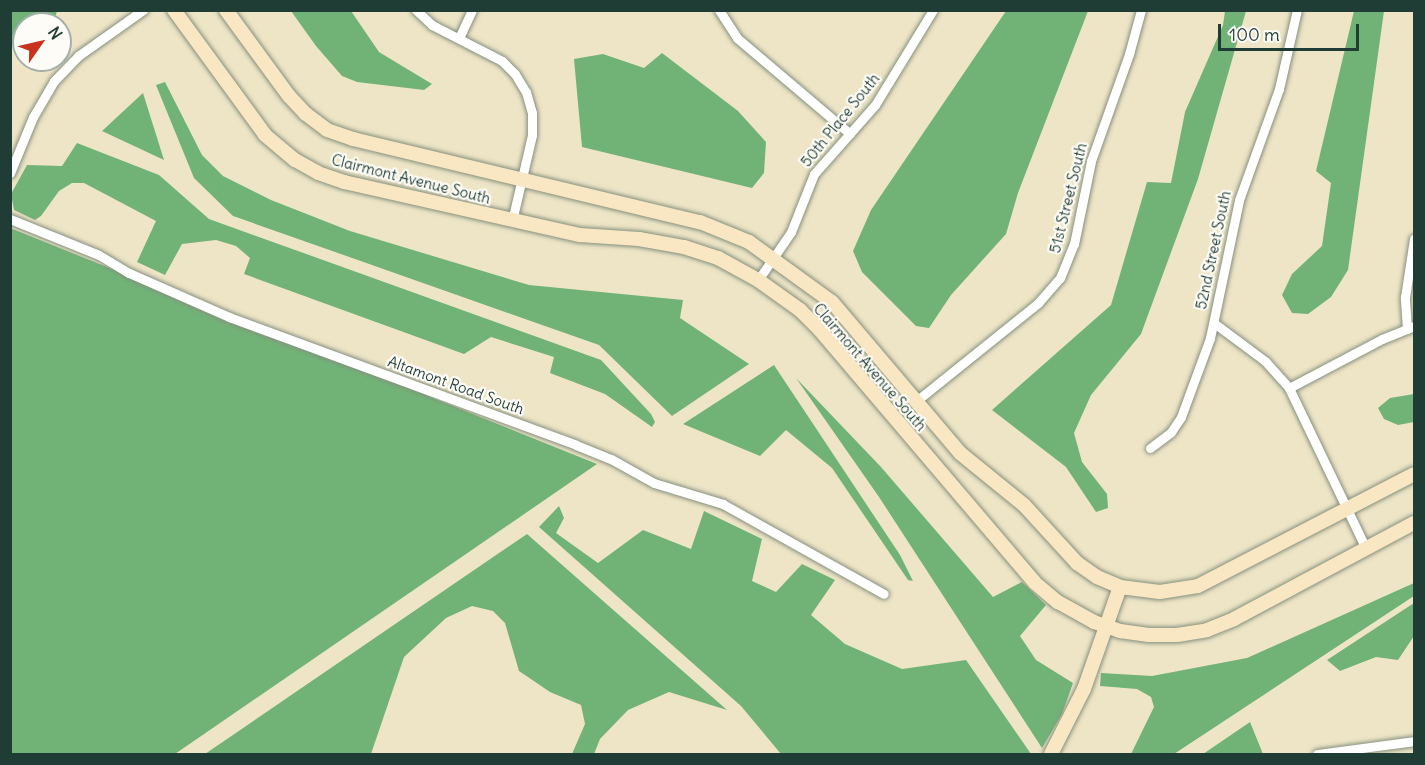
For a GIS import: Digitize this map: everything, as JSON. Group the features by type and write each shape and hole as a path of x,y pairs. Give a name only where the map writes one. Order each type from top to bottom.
{"street":[{"path":"10,173 33,117 54,81 78,56 143,10"},
{"name":"Clairmont Avenue South","path":"174,10 257,125 274,144 295,160 338,180 580,235 639,239 684,247 718,258 758,280 800,310 819,329 1035,583 1070,610 1107,627 1149,635 1177,635 1206,630 1234,619 1414,523"},
{"name":"Clairmont Avenue South","path":"226,10 289,96 306,114 327,130 353,139 713,226 738,236 773,258 832,302 966,460 1024,505 1077,563 1097,577 1120,587 1160,592 1198,586 1414,474"},
{"path":"416,10 432,25 502,61 515,74 526,92 533,124 512,221"},
{"path":"459,38 472,10"},
{"path":"719,10 737,38 850,134"},
{"name":"50th Place South","path":"758,280 795,223 814,174 884,92 933,10"},
{"name":"51st Street South","path":"915,402 1038,303 1060,278 1074,244 1092,161 1129,54 1141,10"},
{"name":"52nd Street South","path":"1150,448 1171,432 1181,417 1214,323 1239,200 1279,89 1297,10"},
{"name":"Altamont Road South","path":"10,219 99,255 129,273 229,317 586,449 654,483 723,504 884,594"},
{"path":"1289,388 1382,339 1411,328 1405,297 1414,239"},
{"path":"1214,323 1265,361 1289,388 1365,549"},
{"path":"1051,754 1084,689 1120,587"},
{"path":"1317,754 1372,751 1414,741"}],"green space":[{"path":"11,10 57,10 57,12 12,12 11,43"},
{"path":"291,11 351,11 379,52 432,84 424,90 357,82 342,76 316,46"},
{"path":"1006,11 1088,11 1018,193 1006,234 951,295 929,328 916,326 862,272 853,251 871,210"},
{"path":"1225,11 1246,11 1198,179 1141,334 1091,395 1074,433 1082,462 1107,494 1108,508 1096,512 1066,467 992,410 1111,305 1147,182 1171,183 1185,112 1223,25"},
{"path":"1354,11 1384,11 1348,270 1331,297 1308,314 1292,313 1282,295 1292,274 1322,246 1331,183 1316,171"},
{"path":"662,53 738,111 766,142 764,173 752,188 582,147 574,59 603,54 644,68"},
{"path":"165,82 202,155 223,176 271,200 350,231 529,285 683,300 680,318 749,364 672,416 599,345 233,216 194,178 156,85"},
{"path":"143,93 164,160 102,131"},
{"path":"77,143 159,175 209,219 601,360 651,414 655,422 652,427 605,394 550,373 554,357 491,337 464,354 244,274 250,258 236,246 216,240 182,244 165,275 137,262 156,221 84,183 72,183 59,191 41,216 35,220 14,210 11,194 27,165 62,166"},
{"path":"10,228 597,464 175,754 11,754"},
{"path":"774,365 900,555 913,581 908,580 832,468 786,430 760,456 683,424"},
{"path":"796,378 881,467 993,597 1022,582 1046,605 1020,636 1036,660 1073,683 1062,714 1042,748 879,497"},
{"path":"1414,394 1414,422 1398,425 1384,419 1378,408 1390,398"},
{"path":"559,506 564,518 556,533 598,563 643,530 691,549 704,511 762,539 752,581 776,592 802,564 835,580 811,615 845,644 902,669 966,660 1031,754 781,754 741,706 539,527"},
{"path":"527,534 727,710 669,692 628,710 600,739 594,754 572,754 585,724 581,705 550,692 519,671 505,623 493,611 472,606 446,618 404,657 371,754 205,754"},
{"path":"1414,583 1414,596 1174,754 1131,754 1154,707 1151,697 1137,689 1100,686 1101,673 1152,676 1247,658"},
{"path":"1414,603 1414,636 1398,660 1376,657 1340,671 1327,660"},
{"path":"1250,722 1263,754 1203,754"}]}
